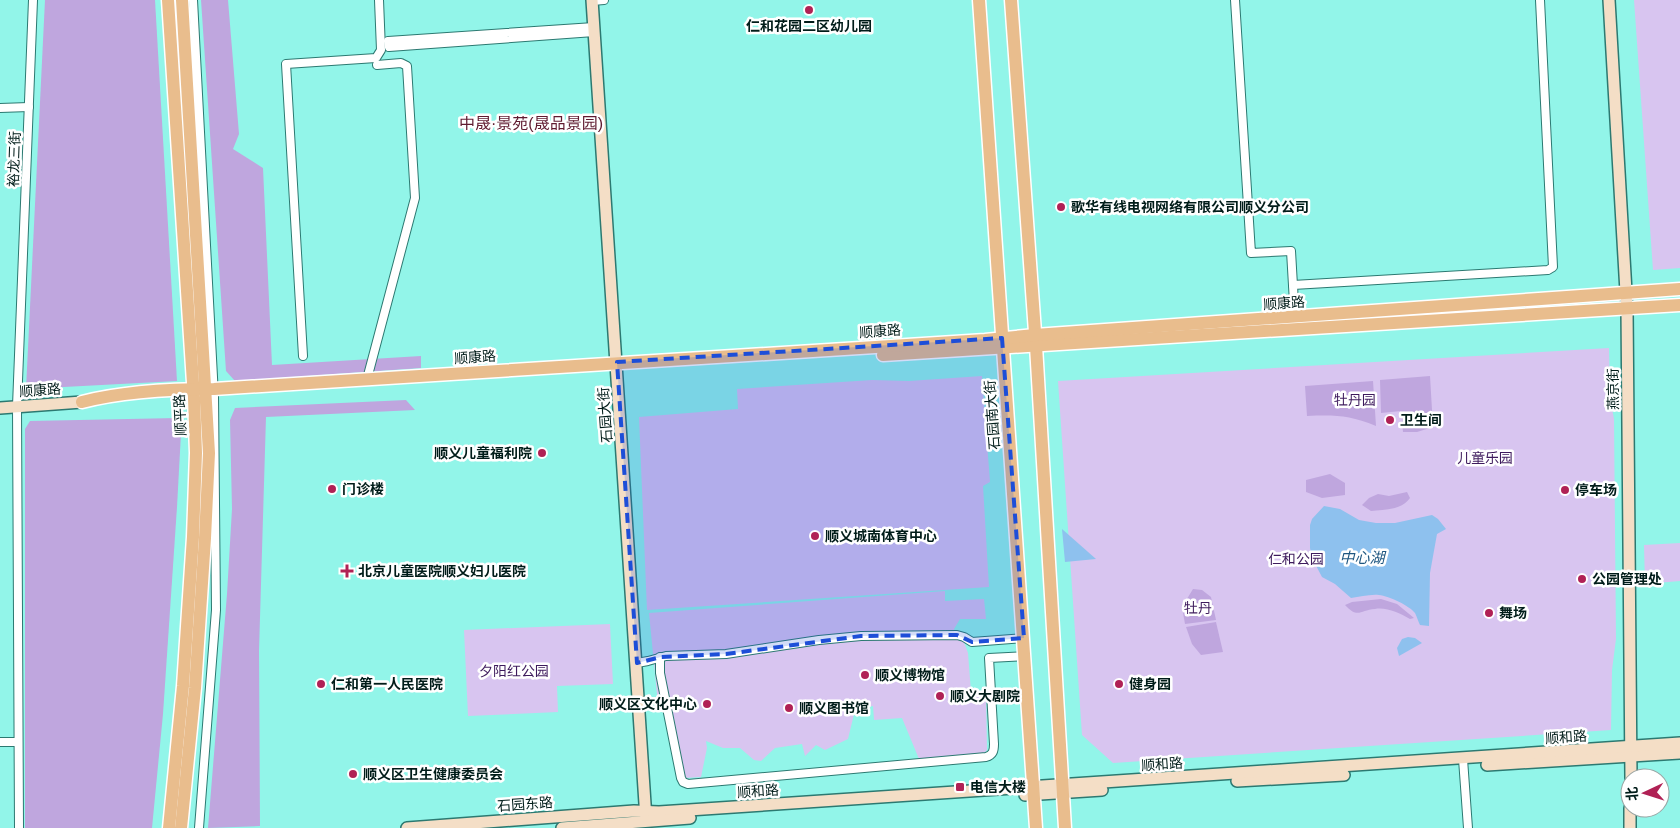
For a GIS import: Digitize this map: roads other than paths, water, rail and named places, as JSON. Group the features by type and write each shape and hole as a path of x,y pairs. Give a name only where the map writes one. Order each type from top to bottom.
{"main road":[{"name":"顺平路","path":"168,0 205,393 196,453 193,537 169,828"},
{"name":"顺平路","path":"181,828 195,688 209,452 182,0"},
{"name":"石园大街","path":"592,0 646,820"},
{"name":"石园南大街","path":"979,0 1036,828"},
{"path":"1010,0 1036,340 1065,828"},
{"name":"燕京街","path":"1609,0 1627,309 1631,768"},
{"name":"顺康路","path":"1295,323 1680,289"},
{"name":"顺康路","path":"205,393 1295,323 1627,309 1680,305"},
{"name":"顺康路","path":"0,408 82,402 107,403 367,379 617,366"},
{"name":"顺和路","path":"1631,752 1680,743"},
{"name":"顺和路","path":"646,820 1034,791 1631,752 1680,753"},
{"name":"石园东路","path":"407,828 634,811 646,820"},
{"name":"石园东路","path":"562,828 646,820"}],"street":[{"name":"裕龙三街","path":"19,828 17,406 33,0"},
{"path":"193,0 205,393 216,610 199,828"},
{"path":"303,356 286,64 376,58 382,50 379,0"},
{"path":"592,0 604,0"},
{"path":"1235,0 1251,254 1291,251 1295,323"},
{"path":"1293,285 1548,270 1553,267 1540,0"},
{"path":"388,44 594,29"},
{"path":"367,379 415,198 407,66 402,64 377,64"},
{"path":"0,108 29,107"},
{"path":"637,664 660,657 726,654 819,640 861,636 957,635 972,642 1024,638"},
{"path":"660,657 660,673 681,778 683,782 688,784 991,756 994,751 994,744 988,640"},
{"path":"989,658 1025,656"},
{"path":"637,664 654,666 660,673"},
{"path":"0,742 18,742"},
{"path":"1463,763 1468,828"}],"water":[{"name":"中心湖","path":"1324,506 1340,509 1359,520 1376,523 1395,523 1432,515 1438,519 1446,529 1437,534 1430,573 1429,626 1420,625 1415,613 1409,607 1399,602 1379,595 1351,598 1335,584 1322,577 1312,558 1310,525 1312,519"},
{"path":"1062,529 1096,559 1065,562"},
{"path":"1408,637 1415,638 1422,643 1399,656 1397,648 1402,639"}],"place":[{"name":"仁和花园二区幼儿园","path":"809,10"},
{"name":"歌华有线电视网络有限公司顺义分公司","path":"1061,207"},
{"name":"卫生间","path":"1390,420"},
{"name":"顺义儿童福利院","path":"542,453"},
{"name":"门诊楼","path":"332,489"},
{"name":"停车场","path":"1565,490"},
{"name":"顺义城南体育中心","path":"815,536"},
{"name":"北京儿童医院顺义妇儿医院","path":"347,571"},
{"name":"公园管理处","path":"1582,579"},
{"name":"舞场","path":"1489,613"},
{"name":"顺义博物馆","path":"865,675"},
{"name":"仁和第一人民医院","path":"321,684"},
{"name":"健身园","path":"1119,684"},
{"name":"顺义大剧院","path":"940,696"},
{"name":"顺义区文化中心","path":"707,704"},
{"name":"顺义图书馆","path":"789,708"},
{"name":"顺义区卫生健康委员会","path":"353,774"},
{"name":"电信大楼","path":"960,787"}],"district":[{"name":"中晟·景苑(晟品景园)","path":"531,123"}],"park label":[{"name":"牡丹园","path":"1355,400"},
{"name":"儿童乐园","path":"1485,458"},
{"name":"仁和公园","path":"1296,559"},
{"name":"牡丹","path":"1198,608"},
{"name":"夕阳红公园","path":"514,671"}]}
